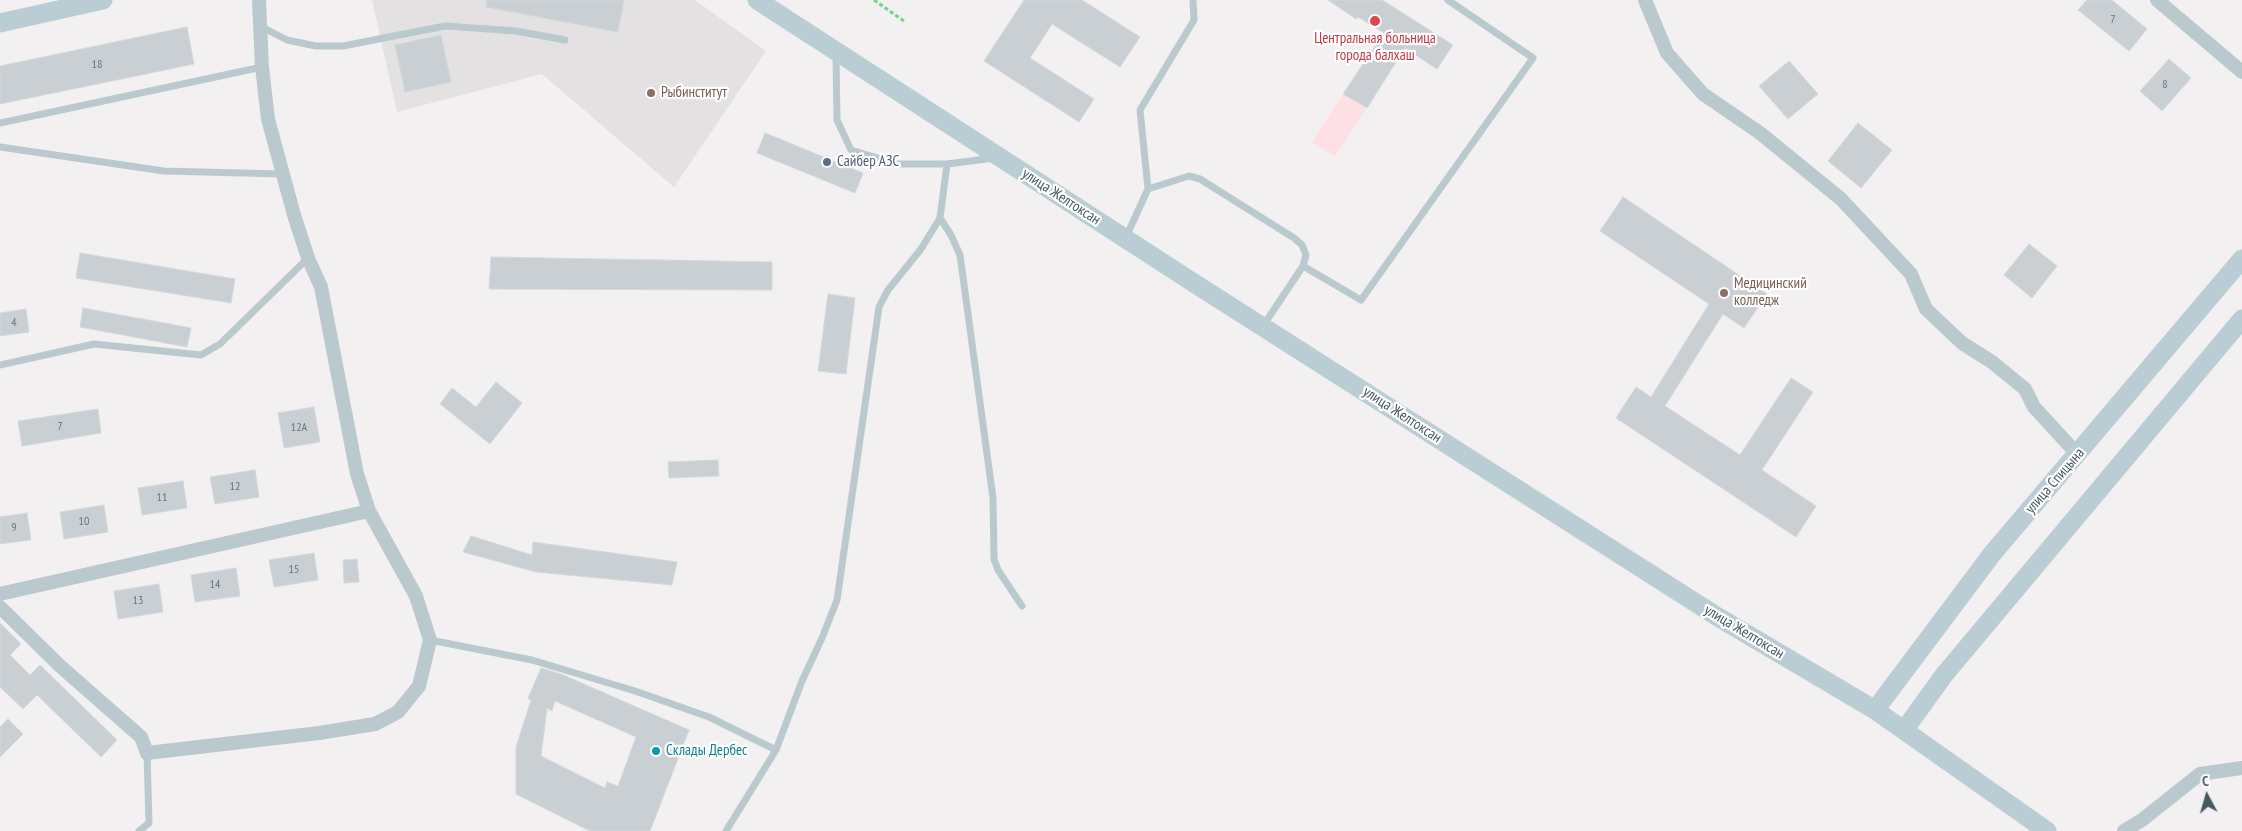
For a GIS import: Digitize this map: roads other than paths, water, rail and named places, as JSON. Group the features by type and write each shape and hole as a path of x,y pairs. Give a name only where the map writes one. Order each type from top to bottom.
{"main road":[{"path":"0,23 103,0"},
{"name":"улица Желтоксан","path":"757,0 1718,617 1875,710 2047,831"},
{"name":"улица Спицына","path":"1875,710 1992,554 2078,455 2242,259"},
{"path":"1905,730 1944,675 2242,319"}],"street":[{"path":"0,607 60,666 141,737 147,753 319,733 375,724 398,712 419,686 430,640 416,596 369,511 357,474 321,287 308,258 281,174 268,119 262,67 259,0"},
{"path":"1645,0 1667,54 1703,94 1760,133 1841,199 1911,274 1926,309 1962,343 1992,362 2025,389 2034,407 2078,455"},
{"path":"2157,0 2242,72"},
{"path":"0,594 369,511"},
{"path":"2124,831 2142,820 2200,774 2242,768"}],"lane":[{"path":"1126,238 1148,189 1140,110 1194,20 1193,0"},
{"path":"1303,266 1361,300 1533,58 1448,0"},
{"path":"260,26 287,40 316,46 343,46 445,26 516,30 565,40"},
{"path":"836,52 837,120 851,150 898,164 947,164 1000,157"},
{"path":"0,123 262,67"},
{"path":"0,146 164,171 281,174"},
{"path":"726,831 776,750 802,681 837,600 879,307 888,290 921,249 940,218 947,164"},
{"path":"1148,189 1189,176 1200,179 1294,238 1302,245 1306,255 1303,266 1262,326"},
{"path":"940,218 951,234 960,255 993,498 994,559 998,570 1022,606"},
{"path":"0,365 94,344 201,355 220,344 308,258"},
{"path":"430,640 532,660 635,691 709,717 776,750"},
{"path":"139,831 149,827 147,753"}],"place":[{"name":"Центральная больница города балхаш","path":"1375,21"},
{"name":"Рыбинститут","path":"651,93"},
{"name":"Сайбер АЗС","path":"827,162"},
{"name":"Медицинский колледж","path":"1724,293"},
{"name":"Склады Дербес","path":"656,751"}]}
